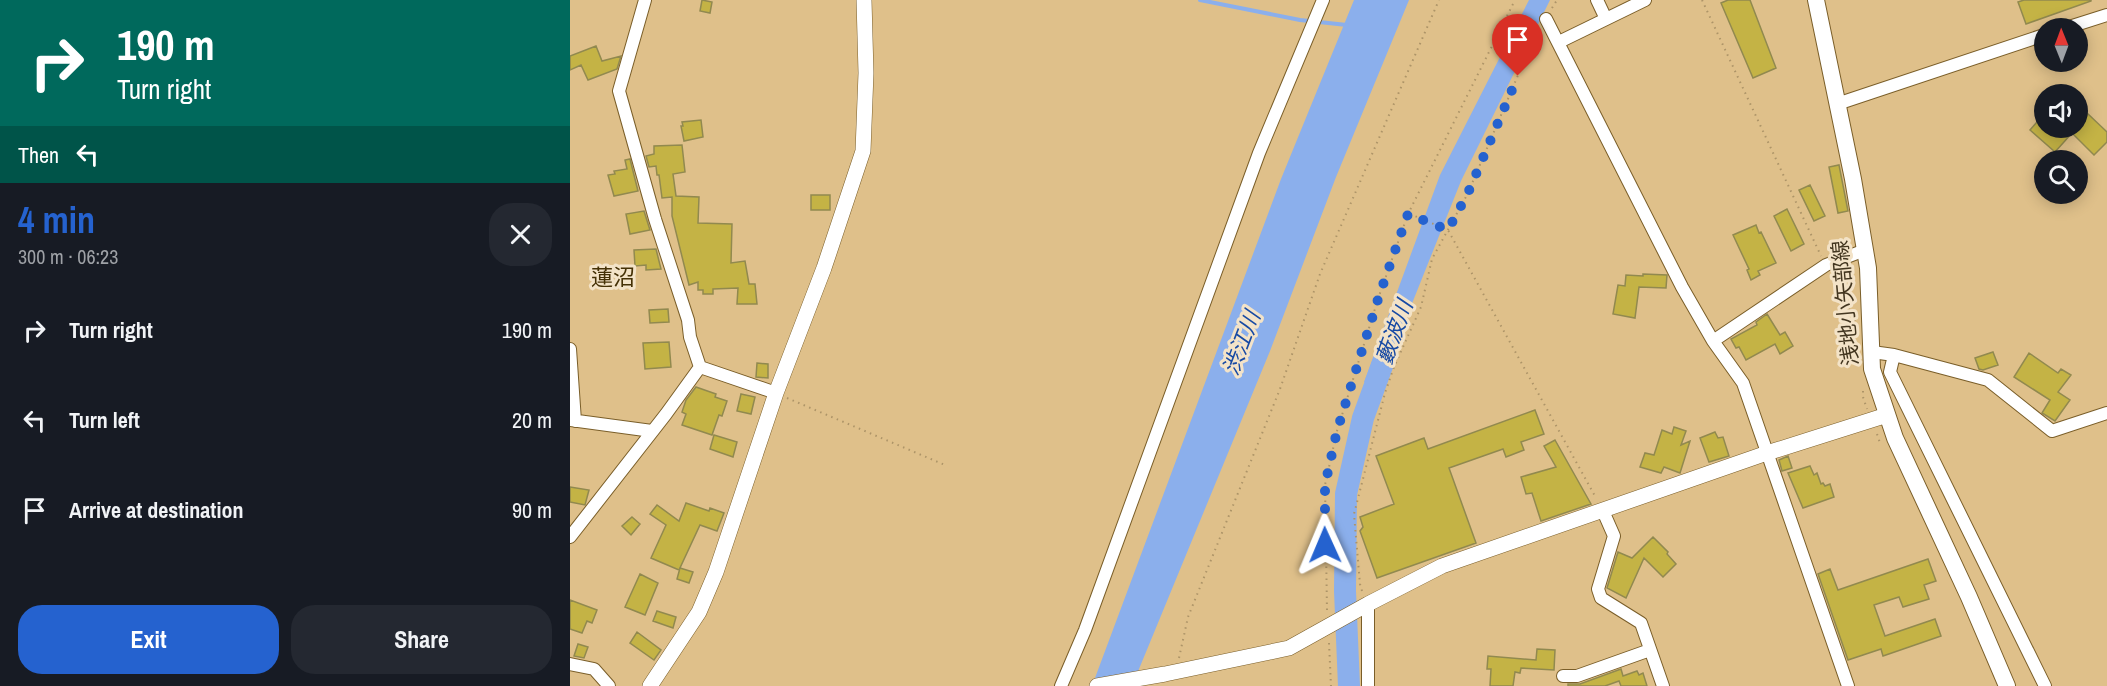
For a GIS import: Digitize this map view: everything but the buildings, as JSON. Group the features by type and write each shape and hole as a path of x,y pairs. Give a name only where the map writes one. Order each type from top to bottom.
{"main road":[{"name":"浅地小矢部線","path":"1816,0 1868,268 1872,369 1879,418 1895,438 1964,586 2007,686"}],"street":[{"path":"645,0 619,91 700,367"},
{"path":"650,686 699,612 716,572 776,393 824,268 863,151 866,72 864,0"},
{"path":"1061,686 1085,630 1259,153 1323,0"},
{"path":"1597,0 1606,19"},
{"path":"1559,42 1645,0"},
{"path":"2088,21 2107,15"},
{"path":"1546,19 1682,288 1713,341 1743,383 1848,686"},
{"path":"1837,104 2034,38"},
{"path":"1713,341 1826,265 1865,250"},
{"path":"570,349 573,421 652,431"},
{"path":"1872,352 1894,355 1988,380 2052,431 2107,413"},
{"path":"1894,355 1890,372 2045,686"},
{"path":"700,367 776,393"},
{"path":"570,537 700,367"},
{"path":"1097,686 1289,648 1442,566 1767,453 1879,418"},
{"path":"1603,511 1614,536 1598,589 1601,598 1641,623 1663,686"},
{"path":"1364,606 1368,686"},
{"path":"1563,676 1577,676 1650,650"},
{"path":"570,664 594,669 609,686"}],"path":[{"path":"1171,673 1179,655 1188,617 1280,390 1320,274 1439,0"},
{"path":"1331,686 1332,625 1325,535 1325,485 1337,431 1379,296 1408,214 1515,0"},
{"path":"1364,606 1354,514 1385,393 1421,307 1432,259 1468,193 1527,54 1557,0"},
{"path":"1702,0 1856,324"},
{"path":"1408,214 1448,230 1603,511"},
{"path":"1863,386 1863,397 1879,418 1880,443 1895,438"},
{"path":"776,393 945,465"}],"water":[{"name":"渋江川","path":"1354,0 1409,0 1336,177 1270,351 1132,686 1092,686 1281,179"},
{"path":"1529,0 1550,0 1461,181 1413,301 1384,383 1364,382 1440,175"}],"waterway":[{"path":"1200,0 1300,20 1347,25"},
{"name":"藪波川","path":"1349,686 1345,591 1346,494 1363,418 1386,355"}],"district":[{"name":"蓮沼","path":"613,277"}],"route":[{"path":"1325,545 1325,485 1337,431 1379,296 1408,214 1448,230 1468,193 1518,76"}]}
